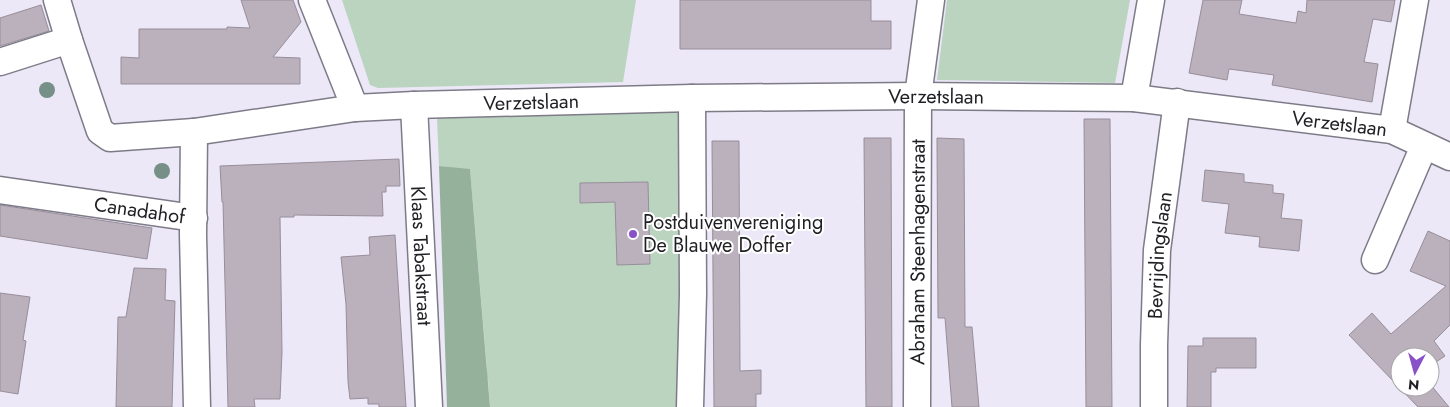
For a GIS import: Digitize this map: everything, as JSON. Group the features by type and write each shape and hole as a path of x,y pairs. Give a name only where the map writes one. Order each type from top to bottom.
{"street":[{"path":"56,0 100,131 110,138 194,132 355,108 414,105"},
{"path":"312,0 355,108"},
{"name":"Abraham Steenhagenstraat","path":"917,407 918,96 931,0"},
{"path":"1134,98 1152,0"},
{"path":"1392,130 1415,0"},
{"path":"0,62 69,40"},
{"name":"Verzetslaan","path":"414,105 692,98 918,96 1134,98 1392,130 1450,158"},
{"path":"690,407 693,294 692,98"},
{"name":"Bevrijdingslaan","path":"1154,407 1157,250 1177,102"},
{"name":"Klaas Tabakstraat","path":"414,105 429,407"},
{"name":"Canadahof","path":"0,190 194,218 194,132"},
{"path":"1375,260 1424,146"},
{"path":"194,218 197,407"}],"green space":[{"path":"342,0 636,0 623,82 378,88 370,85"},
{"path":"947,0 1130,0 1115,83 937,80"},
{"path":"681,107 680,407 490,407 488,380 485,375 487,368 470,170 439,166 437,117"},
{"path":"439,166 470,169 490,407 447,407"}],"building":[{"path":"241,0 293,0 301,22 273,57 300,58 300,84 121,84 121,57 139,58 139,29 250,28"},
{"path":"680,0 871,0 871,21 891,21 891,49 680,49"},
{"path":"1203,0 1242,0 1239,14 1296,23 1298,11 1306,13 1307,0 1395,0 1391,22 1373,19 1364,62 1378,64 1372,102 1272,85 1274,75 1229,69 1227,80 1189,73"},
{"path":"41,5 49,31 0,46 0,18"},
{"path":"1084,119 1110,119 1112,407 1086,407"},
{"path":"864,138 891,138 892,407 866,407"},
{"path":"937,138 964,139 965,327 972,327 979,407 952,407 945,318 938,318"},
{"path":"712,141 739,141 740,371 761,370 761,394 756,394 756,407 714,407"},
{"path":"399,159 400,186 386,186 386,192 382,192 383,216 294,215 294,217 280,217 282,352 280,399 254,399 255,407 228,407 223,202 220,166"},
{"path":"1205,170 1244,174 1244,182 1273,185 1273,193 1284,194 1281,218 1302,220 1299,251 1259,247 1260,237 1225,233 1229,204 1202,201"},
{"name":"Postduivenvereniging De Blauwe Doffer","path":"648,182 650,264 617,265 615,202 580,203 580,183"},
{"path":"0,205 152,228 147,259 0,236"},
{"path":"1428,231 1450,241 1450,325 1434,341 1438,347 1390,347 1390,378 1349,335 1372,313 1391,334 1446,286 1410,271"},
{"path":"395,235 406,407 379,407 379,404 368,404 368,398 350,399 346,304 341,257 370,255 369,237"},
{"path":"134,268 166,269 165,300 175,301 172,407 116,407 118,317 126,317"},
{"path":"0,293 30,297 23,340 26,341 18,394 0,391"},
{"path":"1203,338 1256,338 1256,368 1216,368 1216,372 1211,372 1211,407 1187,407 1188,346 1203,346"},
{"path":"1440,349 1445,356 1440,359"},
{"path":"1440,396 1449,407 1418,407 1408,397"}],"place":[{"name":"Postduivenvereniging De Blauwe Doffer","path":"633,234"}]}
